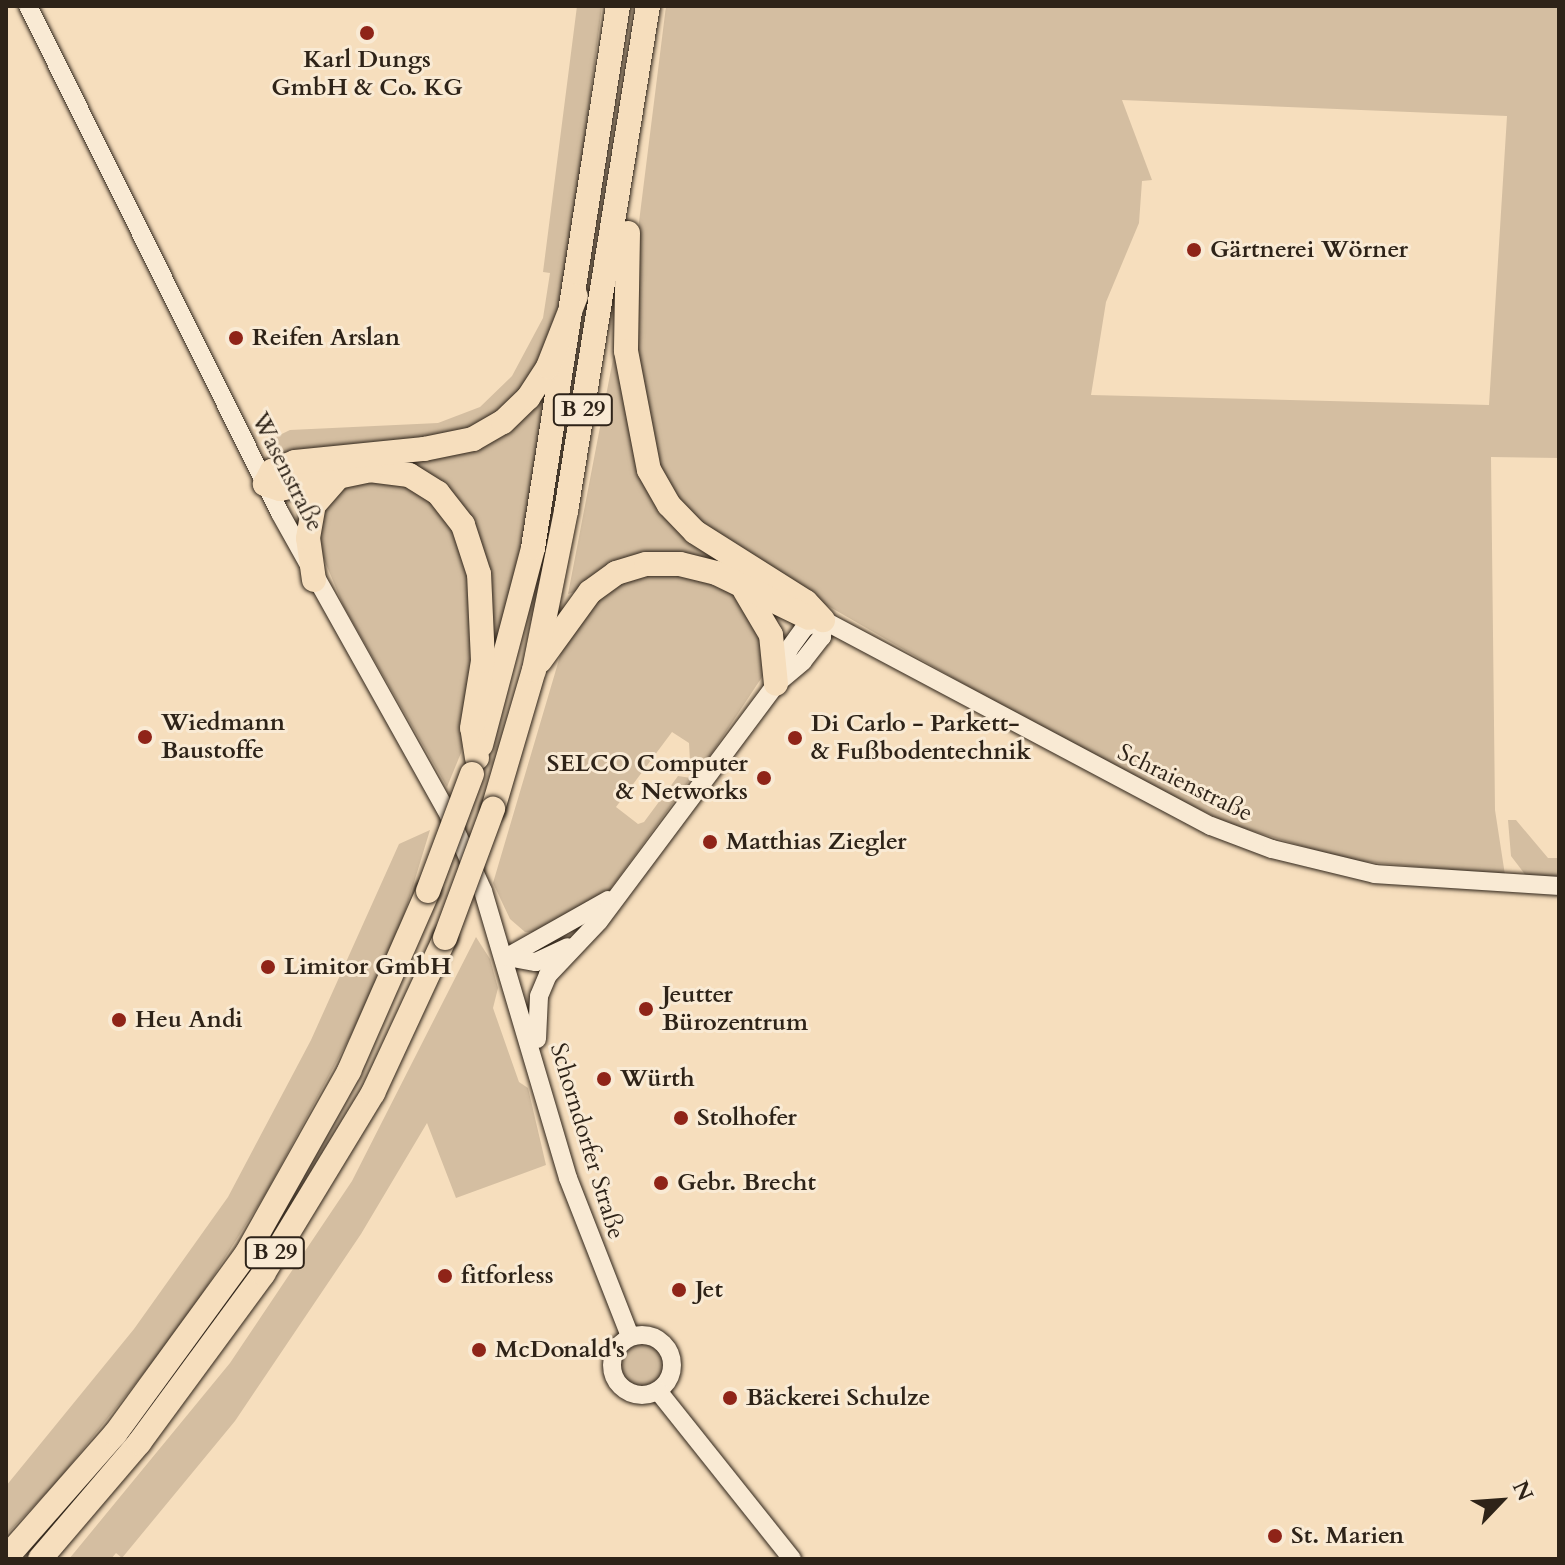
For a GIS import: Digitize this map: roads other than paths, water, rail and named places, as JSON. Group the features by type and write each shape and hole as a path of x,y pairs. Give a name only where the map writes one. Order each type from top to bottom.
{"highway":[{"name":"B 29","path":"6,1558 182,1348 247,1253 349,1071 428,891 474,766 533,548 576,296 618,6"},
{"name":"B 29","path":"40,1559 202,1362 263,1274 373,1093 445,938 493,809 534,670 623,186 648,6"},
{"path":"623,186 630,207 626,351 649,470 669,505 695,532 806,602 823,620"},
{"path":"474,766 472,728 483,661 479,574 463,525 438,493 409,475 371,470 280,489 265,484 272,471 295,462 424,449 473,439 503,422 528,398 548,367 576,296"},
{"path":"314,580 308,538 314,505 339,476"},
{"path":"534,670 571,613 616,573 646,564 680,564 741,586 798,616 823,620"},
{"path":"741,586 759,608 771,635 776,684"}],"street":[{"name":"Wasenstraße","path":"28,6 314,580 449,816 507,957"},
{"path":"539,1070 539,996 548,975 625,888 776,684 805,627 823,620"},
{"name":"Schraienstraße","path":"823,620 1211,826 1272,849 1375,874 1559,886"},
{"path":"507,957 625,888"},
{"path":"507,957 536,962 575,944"},
{"name":"Schorndorfer Straße","path":"507,957 568,1178 630,1336"},
{"path":"648,1335 668,1350 672,1369 658,1391 632,1394 613,1376 615,1350 630,1336 648,1335"},
{"path":"658,1391 792,1559"}],"place":[{"name":"Karl Dungs GmbH & Co. KG","path":"367,33"},
{"name":"Gärtnerei Wörner","path":"1194,250"},
{"name":"Reifen Arslan","path":"236,338"},
{"name":"Wiedmann Baustoffe","path":"145,737"},
{"name":"Di Carlo - Parkett- & Fußbodentechnik","path":"795,738"},
{"name":"SELCO Computer & Networks","path":"764,778"},
{"name":"Matthias Ziegler","path":"710,842"},
{"name":"Limitor GmbH","path":"268,967"},
{"name":"Jeutter Bürozentrum","path":"646,1009"},
{"name":"Heu Andi","path":"119,1020"},
{"name":"Würth","path":"604,1079"},
{"name":"Stolhofer","path":"681,1118"},
{"name":"Gebr. Brecht","path":"661,1183"},
{"name":"fitforless","path":"445,1276"},
{"name":"Jet","path":"679,1290"},
{"name":"McDonald's","path":"479,1350"},
{"name":"Bäckerei Schulze","path":"730,1398"},
{"name":"St. Marien","path":"1275,1536"}]}
